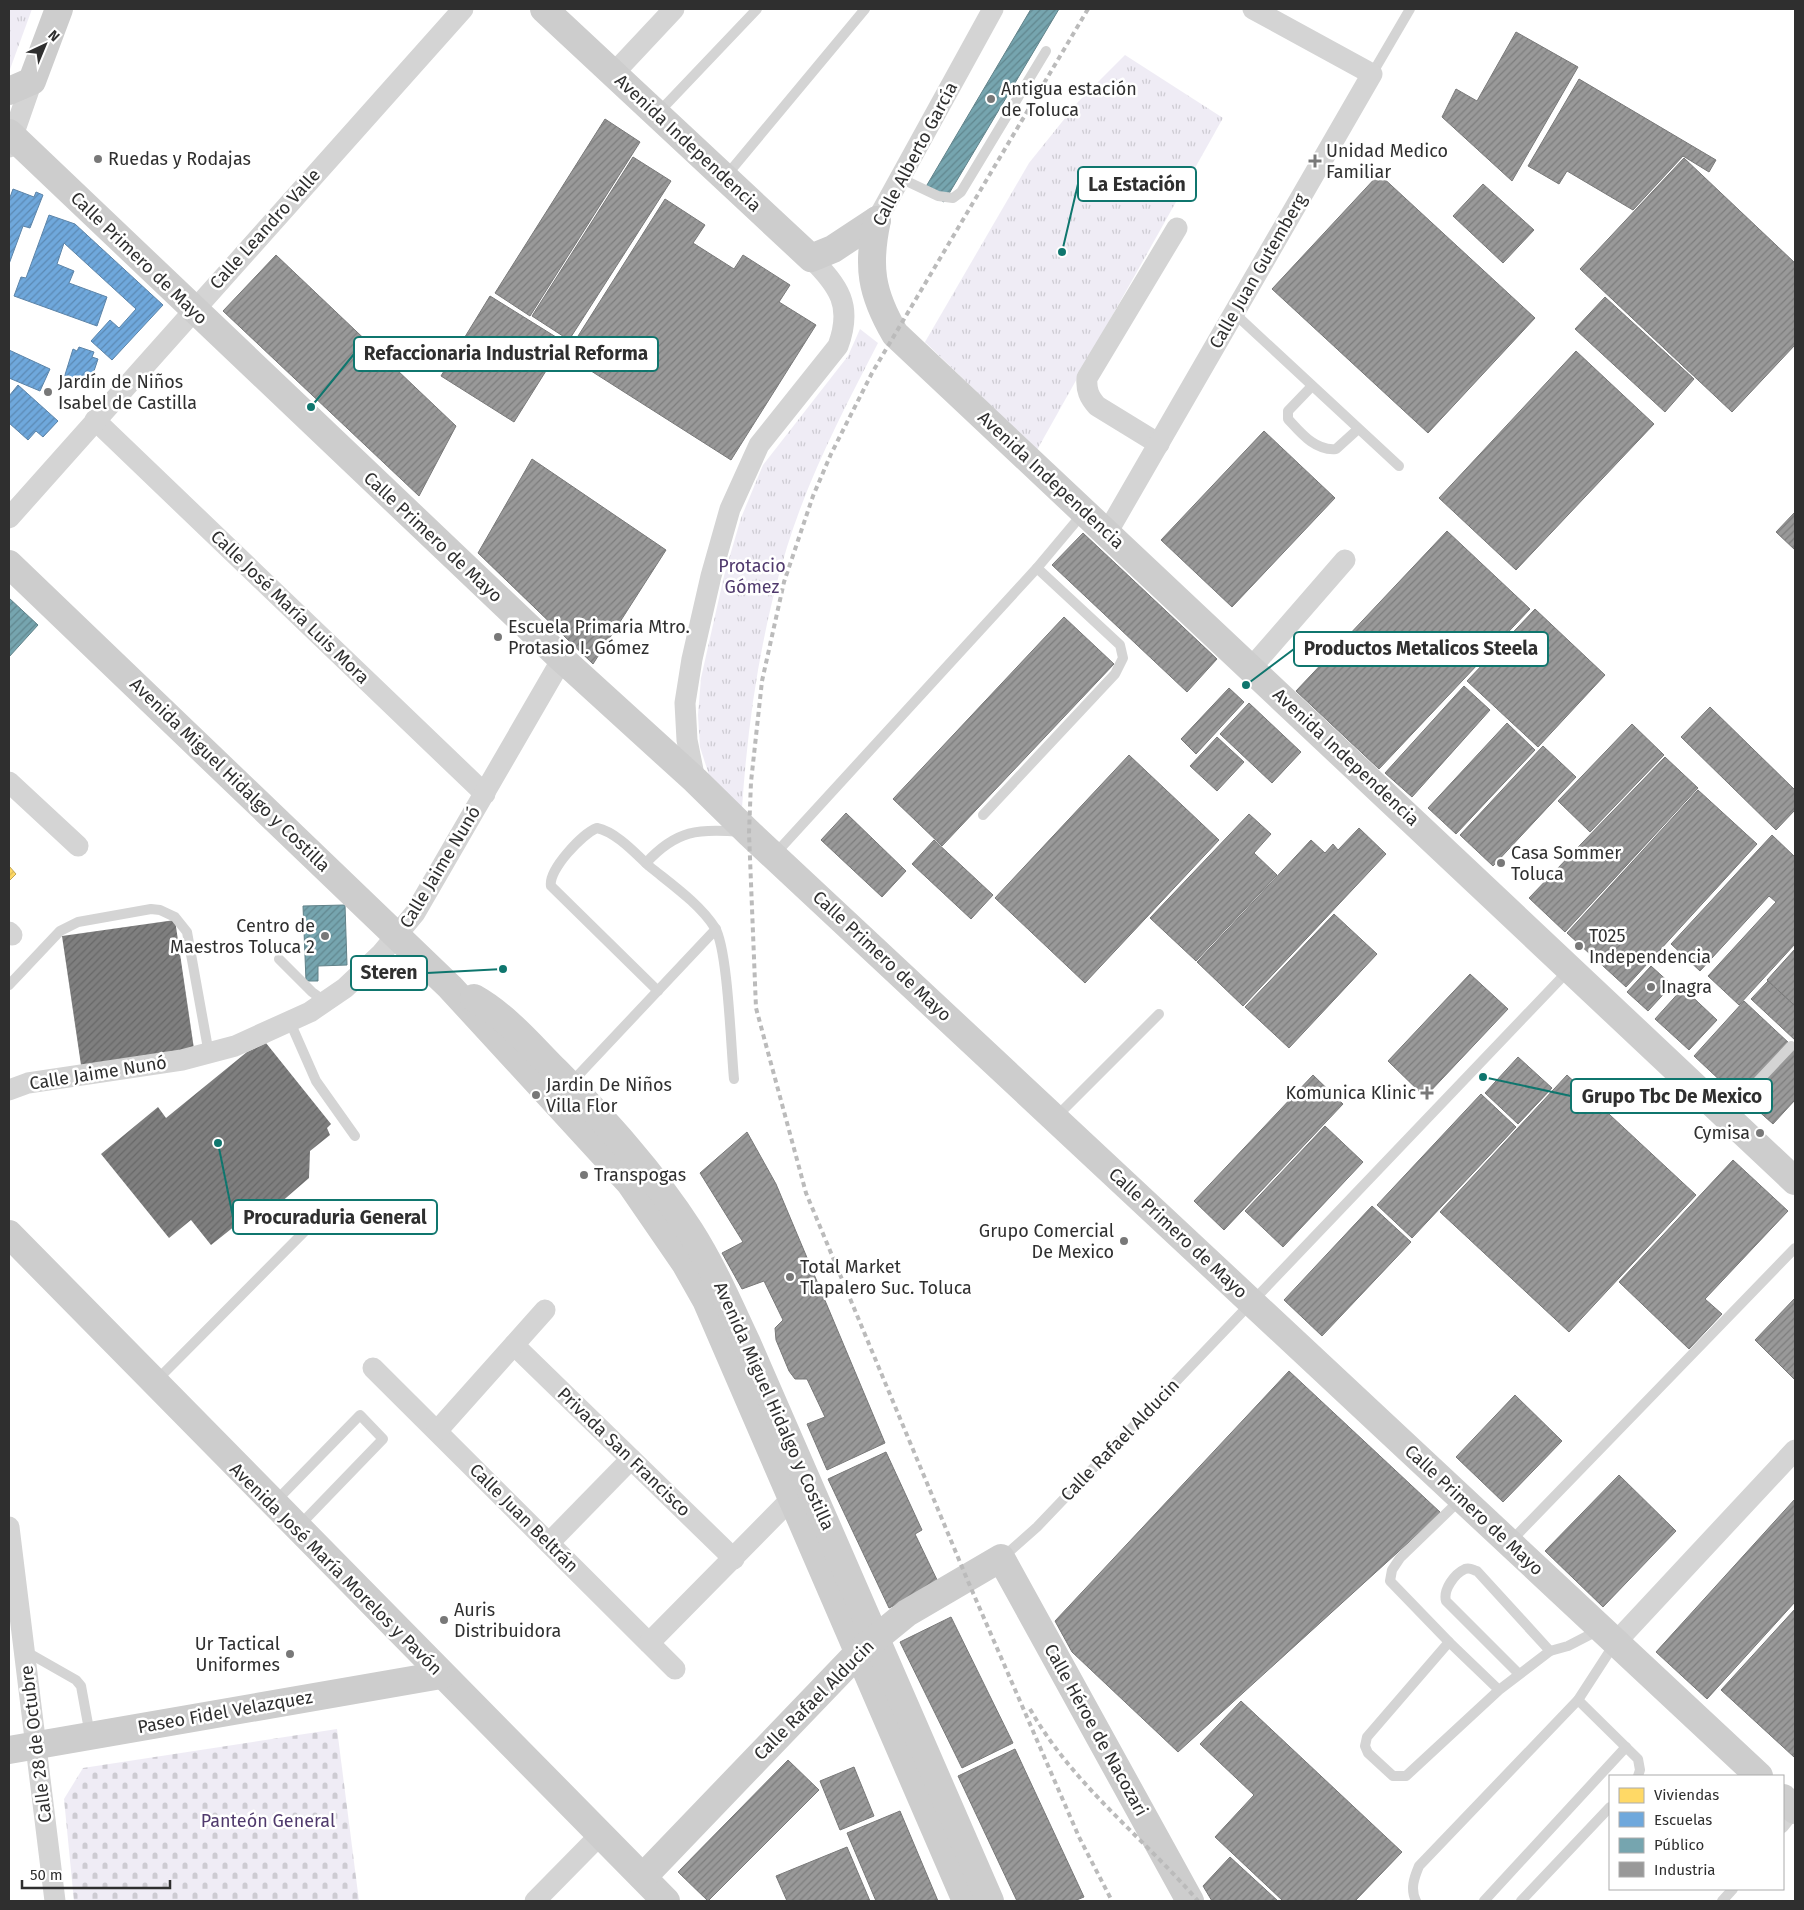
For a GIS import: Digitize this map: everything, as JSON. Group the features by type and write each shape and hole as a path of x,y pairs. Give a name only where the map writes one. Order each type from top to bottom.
{"main road":[{"path":"20,86 60,9"},
{"name":"Avenida Independencia","path":"544,9 811,258"},
{"name":"Calle Primero de Mayo","path":"10,139 562,659 695,780 749,833 1758,1775"},
{"path":"811,258 833,249 876,220"},
{"name":"Calle Alberto García","path":"876,220 870,249 871,271 878,299 895,334"},
{"name":"Avenida Independencia","path":"895,334 1795,1181"},
{"name":"Avenida Miguel Hidalgo y Costilla","path":"9,564 450,987 494,1038 630,1183 660,1226 706,1300 793,1498 867,1645 977,1898"},
{"name":"Avenida Miguel Hidalgo y Costilla","path":"450,987 476,999 498,1014 570,1085 641,1162 691,1233 718,1280 793,1498"},
{"name":"Avenida José María Morelos y Pavón","path":"9,1234 273,1505 666,1901"},
{"name":"Calle Rafael Alducin","path":"643,1877 867,1645 908,1613 1001,1558"},
{"name":"Calle Héroe de Nacozari","path":"1001,1558 1190,1901"},
{"name":"Paseo Fidel Velazquez","path":"9,1750 441,1675"},
{"path":"1784,1799 1795,1812"}],"street":[{"name":"Calle Leandro Valle","path":"9,518 463,9"},
{"path":"614,73 674,9"},
{"name":"Calle Alberto García","path":"876,220 993,9"},
{"path":"1253,9 1372,74"},
{"name":"Calle Juan Gutemberg","path":"1107,532 1372,74"},
{"path":"10,139 20,86"},
{"path":"1158,444 1097,406 1090,398 1086,384 1087,378 1177,228"},
{"name":"Avenida Independencia","path":"695,780 688,740 685,703 692,659 711,576 730,509 759,445 838,346 844,329 845,308 839,290 831,278 811,258"},
{"name":"Calle José María Luis Mora","path":"95,420 485,794"},
{"path":"1251,668 1345,560"},
{"name":"Calle Jaime Nunó","path":"9,1090 28,1083 209,1054 235,1046 290,1022 326,1002 364,971 398,936 434,883 562,659"},
{"path":"9,782 78,846"},
{"path":"437,1431 545,1310"},
{"name":"Privada San Francisco","path":"514,1345 734,1559"},
{"name":"Calle Juan Beltrán","path":"373,1368 675,1669"},
{"path":"1608,1635 1795,1450"},
{"path":"549,1543 631,1459"},
{"path":"649,1643 793,1498"},
{"name":"Calle 28 de Octubre","path":"9,1526 55,1901"},
{"path":"9,1636 25,1651"},
{"path":"535,1901 600,1835"}],"lane":[{"path":"658,114 757,9"},
{"path":"725,177 865,9"},
{"name":"Calle Juan Gutemberg","path":"1372,74 1410,9"},
{"path":"900,178 938,196 953,198 961,192 1046,51"},
{"path":"1234,313 1399,466"},
{"path":"1312,386 1288,411 1287,415 1288,419 1312,442 1324,449 1336,449 1358,430"},
{"path":"774,855 1037,568 1085,512"},
{"path":"983,815 1115,674 1123,658 1120,645 1037,568"},
{"path":"658,991 551,886 550,879 556,867 584,836 597,828 611,834 646,862 695,906 716,929 721,944 725,973 734,1079"},
{"path":"646,862 670,840 686,834 714,830 749,833"},
{"path":"9,985 67,926 151,909 168,912 188,932 209,1054"},
{"path":"570,1085 716,929"},
{"path":"280,959 312,992 326,1002"},
{"name":"Calle Rafael Alducin","path":"1001,1558 1037,1527 1570,969"},
{"path":"1055,1118 1159,1014"},
{"path":"290,1022 316,1081 355,1136"},
{"path":"1725,1116 1791,1046"},
{"path":"154,1384 309,1227"},
{"path":"1509,1542 1795,1248"},
{"path":"273,1505 360,1415 383,1439 296,1528"},
{"path":"1462,1498 1400,1558 1392,1570 1390,1581 1499,1690"},
{"path":"1519,1674 1446,1601 1444,1594 1446,1588 1465,1569 1470,1568 1477,1572 1550,1651"},
{"path":"1449,1642 1367,1737 1364,1746 1368,1753 1394,1776 1406,1776 1499,1690 1550,1651 1608,1635"},
{"path":"1416,1901 1412,1888 1419,1866 1578,1700 1608,1635"},
{"path":"25,1651 76,1680 81,1686 91,1736"},
{"path":"1578,1700 1626,1747 1640,1764 1638,1775"},
{"path":"1484,1901 1626,1747"},
{"path":"1522,1901 1609,1808"},
{"path":"1784,1827 1795,1812"},
{"path":"1722,1901 1732,1890"}],"green space":[{"path":"9,9 32,9 9,72"},
{"path":"1125,55 1223,118 1037,450 925,342 1029,163 1078,102"},
{"name":"Protacio Gómez","path":"860,329 878,343 816,469 787,547 770,611 757,676 742,808 709,775 700,747 698,715 701,678 724,576 741,518 763,465 848,356"},
{"name":"Panteón General","path":"337,1729 359,1901 74,1901 64,1799 83,1768"}],"building: Viviendas":[{"path":"9,866 16,874 9,881"}],"building: Escuelas":[{"path":"13,189 34,197 36,192 43,195 30,228 23,226 9,264 9,200"},
{"path":"49,215 75,224 163,305 112,360 91,341 110,320 119,328 136,309 64,243 57,264 74,271 69,283 107,297 97,326 14,296 21,277 26,278"},
{"path":"79,347 94,352 92,357 98,359 89,386 64,378 73,349 77,351"},
{"path":"9,350 50,369 40,391 9,378"},
{"path":"18,385 58,421 43,437 36,431 28,440 9,423 9,396"}],"building: Público":[{"name":"Antigua estación de Toluca","path":"1031,9 1059,9 944,202 924,190"},
{"path":"9,598 38,625 9,657"},
{"name":"Centro de Maestros Toluca 2","path":"345,905 347,965 318,966 318,981 306,981 303,906"}],"building: Industria":[{"path":"1516,32 1578,67 1512,181 1442,117 1456,89 1477,101"},
{"path":"1579,79 1716,160 1709,172 1683,156 1633,210 1567,171 1559,184 1528,166"},
{"path":"605,119 640,142 530,316 495,293"},
{"path":"633,157 671,181 569,340 532,316"},
{"path":"1684,158 1795,263 1795,345 1732,412 1580,269"},
{"path":"1379,174 1535,318 1428,433 1272,289"},
{"path":"1483,184 1534,230 1503,263 1453,216"},
{"path":"665,199 705,225 693,243 734,269 743,255 790,285 779,302 816,325 731,460 566,355"},
{"path":"276,255 456,426 419,496 223,311"},
{"path":"490,296 564,342 514,422 441,376"},
{"path":"1605,297 1694,379 1665,412 1575,329"},
{"path":"1576,351 1654,424 1516,570 1439,498"},
{"path":"1264,431 1335,498 1232,607 1161,540"},
{"path":"532,459 666,550 593,664 478,553"},
{"path":"1795,512 1795,550 1776,532"},
{"path":"1447,531 1530,609 1379,769 1296,691"},
{"path":"1083,533 1217,659 1187,692 1052,565"},
{"path":"1535,609 1605,675 1538,747 1467,681"},
{"path":"1064,617 1114,664 942,846 893,799"},
{"path":"1464,686 1490,710 1412,797 1385,773"},
{"path":"1229,688 1244,702 1196,754 1181,739"},
{"path":"1249,703 1301,752 1272,783 1220,734"},
{"path":"1710,707 1795,790 1795,810 1776,830 1681,737"},
{"path":"1507,723 1535,750 1456,834 1428,808"},
{"path":"1632,724 1664,755 1590,832 1558,801"},
{"path":"1217,737 1244,762 1217,791 1190,766"},
{"path":"1543,746 1576,777 1493,866 1460,835"},
{"path":"1129,755 1219,840 1085,983 995,898"},
{"path":"1665,757 1698,788 1565,932 1529,898"},
{"path":"1698,790 1757,844 1626,987 1567,933"},
{"path":"846,813 906,871 882,897 821,840"},
{"path":"1249,814 1271,834 1254,853 1277,875 1196,961 1150,918"},
{"path":"1359,828 1386,854 1243,1006 1197,962 1311,840 1325,853 1333,844 1338,850"},
{"path":"1772,835 1795,857 1795,944 1739,1005 1708,976 1776,902 1769,896 1700,971 1671,944"},
{"path":"934,840 993,895 971,919 912,864"},
{"path":"1334,914 1377,954 1289,1048 1245,1007"},
{"path":"1795,949 1795,1006 1767,980"},
{"path":"1651,966 1672,985 1648,1011 1627,992"},
{"path":"1470,974 1508,1009 1425,1097 1388,1061"},
{"path":"1768,981 1795,1006 1795,1040 1751,999"},
{"path":"1683,988 1717,1020 1689,1050 1655,1019"},
{"path":"1744,1001 1790,1044 1740,1099 1694,1056"},
{"path":"1795,1045 1795,1100 1773,1124 1745,1099"},
{"path":"1518,1057 1552,1088 1518,1124 1485,1093"},
{"path":"1313,1075 1343,1104 1224,1230 1194,1201"},
{"path":"1567,1075 1696,1195 1569,1332 1440,1212"},
{"path":"1481,1094 1516,1127 1412,1238 1377,1205"},
{"path":"1325,1126 1363,1162 1283,1247 1245,1211"},
{"path":"747,1132 776,1184 885,1443 827,1470 807,1424 825,1417 807,1379 795,1379 789,1371 776,1340 775,1328 783,1320 764,1281 742,1289 722,1253 743,1242 700,1173"},
{"path":"1733,1160 1788,1211 1705,1299 1722,1314 1689,1349 1619,1282"},
{"path":"1372,1206 1411,1242 1322,1336 1284,1300"},
{"path":"1795,1298 1795,1380 1755,1340"},
{"path":"1289,1371 1441,1513 1178,1752 1072,1652 1055,1621"},
{"path":"1515,1395 1562,1441 1503,1502 1456,1457"},
{"path":"886,1452 922,1530 915,1534 939,1584 889,1608 828,1479"},
{"path":"1619,1475 1676,1531 1603,1607 1545,1551"},
{"path":"1795,1499 1795,1602 1707,1699 1656,1652"},
{"path":"1795,1609 1795,1755 1794,1757 1721,1690"},
{"path":"951,1617 1013,1743 962,1768 900,1642"},
{"path":"1241,1701 1402,1852 1355,1901 1283,1901 1215,1837 1254,1795 1200,1744"},
{"path":"1015,1749 1084,1897 1074,1901 1017,1901 958,1776"},
{"path":"788,1760 819,1790 708,1901 678,1872"},
{"path":"854,1767 874,1816 840,1830 820,1781"},
{"path":"900,1811 938,1901 876,1901 847,1833"},
{"path":"847,1847 870,1901 787,1901 776,1876"},
{"path":"1230,1857 1278,1901 1212,1901 1203,1886"}],"building: Otros":[{"path":"175,920 194,1049 81,1065 62,936"},
{"path":"266,1043 331,1124 327,1128 330,1135 310,1151 309,1178 272,1210 250,1214 211,1245 191,1220 169,1238 101,1154 158,1107 166,1118 247,1052"}],"railway":[{"path":"1088,9 872,373 831,454 813,496 784,582 762,681 751,782 749,833 756,1008 806,1193 967,1579 1079,1837 1112,1901"},
{"path":"1030,1709 1047,1736 1087,1786 1198,1901"}],"place":[{"name":"Antigua estación de Toluca","path":"991,99"},
{"name":"Ruedas y Rodajas","path":"98,159"},
{"name":"Unidad Medico Familiar","path":"1315,161"},
{"name":"La Estación","path":"1062,252"},
{"name":"Jardín de Niños Isabel de Castilla","path":"48,392"},
{"name":"Refaccionaria Industrial Reforma","path":"311,407"},
{"name":"Escuela Primaria Mtro. Protasio I. Gómez","path":"498,637"},
{"name":"Productos Metalicos Steela","path":"1246,685"},
{"name":"Casa Sommer Toluca","path":"1501,863"},
{"name":"Centro de Maestros Toluca 2","path":"325,936"},
{"name":"T025 Independencia","path":"1579,946"},
{"name":"Steren","path":"503,969"},
{"name":"Inagra","path":"1651,987"},
{"name":"Grupo Tbc De Mexico","path":"1483,1077"},
{"name":"Komunica Klinic","path":"1427,1093"},
{"name":"Jardin De Niños Villa Flor","path":"536,1095"},
{"name":"Cymisa","path":"1760,1133"},
{"name":"Procuraduria General","path":"218,1143"},
{"name":"Transpogas","path":"584,1175"},
{"name":"Grupo Comercial De Mexico","path":"1124,1241"},
{"name":"Total Market Tlapalero Suc. Toluca","path":"790,1277"},
{"name":"Auris Distribuidora","path":"444,1620"},
{"name":"Ur Tactical Uniformes","path":"290,1654"}]}
